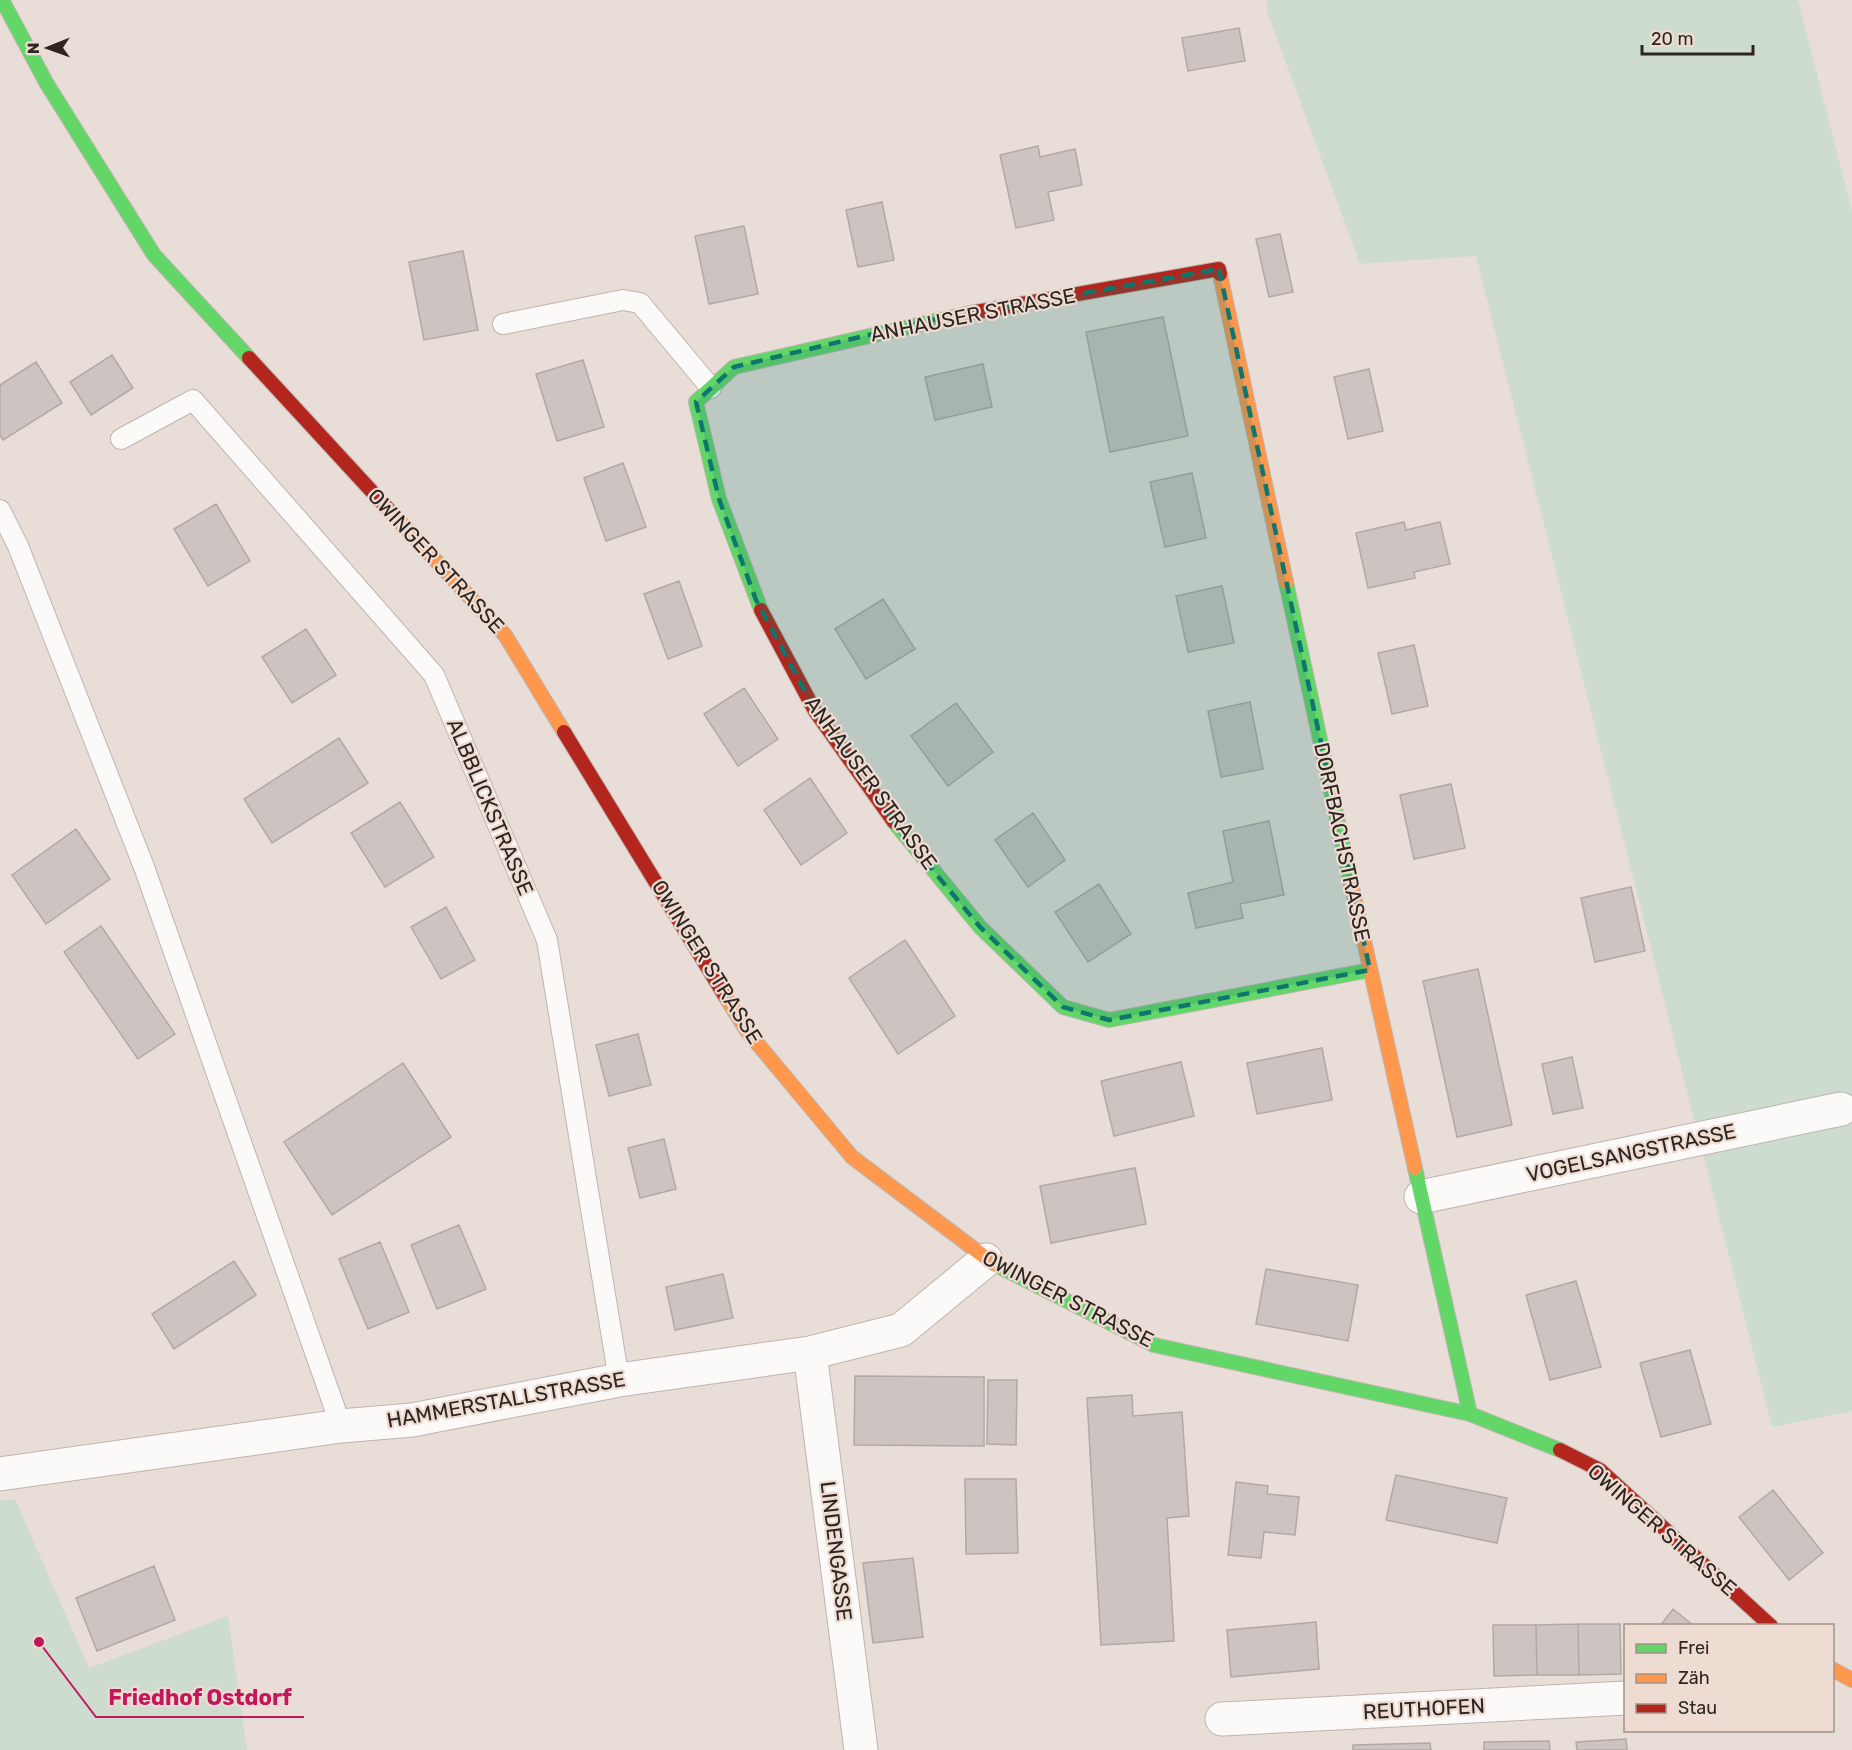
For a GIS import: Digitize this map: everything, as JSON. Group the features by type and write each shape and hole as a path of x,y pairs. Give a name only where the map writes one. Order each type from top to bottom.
{"street":[{"name":"OWINGER STRASSE","path":"2,0 48,84 154,255 505,635 747,1031 852,1157 986,1260 1154,1345 1470,1414 1543,1441 1600,1470 1769,1624"},
{"name":"ANHAUSER STRASSE","path":"1219,269 927,321 734,367 696,402 719,499 756,600 815,711 898,828 980,927 1063,1007 1109,1020 1370,970"},
{"name":"DORFBACHSTRASSE","path":"1219,269 1370,970 1470,1414"},
{"name":"VOGELSANGSTRASSE","path":"1421,1197 1841,1109"},
{"name":"HAMMERSTALLSTRASSE","path":"0,1474 341,1426 412,1420 619,1380 810,1353 901,1330 986,1260"},
{"name":"LINDENGASSE","path":"810,1353 861,1750"},
{"path":"1834,1670 1852,1680"},
{"name":"REUTHOFEN","path":"1222,1719 1624,1698"}],"lane":[{"path":"503,324 623,300 640,303 711,388"},
{"name":"ALBBLICKSTRASSE","path":"121,439 193,400 434,675 547,940 619,1380"},
{"path":"0,510 18,546 144,867 341,1426"}],"highlighted area":[{"path":"1219,269 1370,970 1109,1020 1063,1007 980,927 898,828 815,711 756,600 719,499 696,402 734,367 927,321"}],"shaded area":[{"path":"1267,0 1798,0 1852,211 1852,1411 1772,1427 1476,256 1360,264 1267,11"},
{"path":"15,1499 89,1668 228,1616 247,1750 0,1750 0,1501"}],"building":[{"path":"1239,28 1245,61 1188,71 1182,38"},
{"path":"1038,146 1040,157 1075,149 1082,185 1048,192 1054,220 1016,228 1000,155"},
{"path":"882,202 894,260 858,267 846,210"},
{"path":"744,226 758,294 709,304 695,236"},
{"path":"1280,234 1293,292 1269,297 1256,239"},
{"path":"463,251 478,330 424,340 409,262"},
{"path":"1163,317 1188,436 1110,452 1086,332"},
{"path":"112,355 133,388 91,415 70,382"},
{"path":"583,360 604,427 557,441 536,374"},
{"path":"36,362 62,403 3,440 0,435 0,385"},
{"path":"983,364 992,407 935,420 925,377"},
{"path":"1369,369 1383,431 1348,439 1334,377"},
{"path":"623,463 646,527 606,541 584,478"},
{"path":"1192,473 1206,538 1165,547 1150,482"},
{"path":"216,504 250,561 208,586 174,529"},
{"path":"1404,522 1406,530 1440,522 1450,564 1414,572 1415,578 1368,588 1356,533"},
{"path":"679,581 702,646 668,659 644,594"},
{"path":"1222,586 1234,643 1188,652 1176,596"},
{"path":"883,599 915,649 866,679 835,629"},
{"path":"306,629 336,675 292,703 262,657"},
{"path":"1414,645 1428,706 1392,714 1378,653"},
{"path":"744,688 778,739 738,766 704,714"},
{"path":"1250,702 1263,769 1221,777 1208,711"},
{"path":"956,703 993,752 948,786 911,736"},
{"path":"339,738 368,783 272,843 244,799"},
{"path":"810,778 847,833 801,865 764,810"},
{"path":"1451,784 1465,848 1414,859 1400,795"},
{"path":"400,802 434,857 385,887 351,833"},
{"path":"1033,813 1065,860 1028,887 995,840"},
{"path":"1269,821 1284,895 1240,904 1243,918 1196,928 1188,893 1233,882 1223,831"},
{"path":"76,829 110,879 46,924 12,875"},
{"path":"1099,884 1131,934 1088,962 1055,912"},
{"path":"1631,887 1645,951 1595,962 1581,898"},
{"path":"446,907 475,960 441,979 411,927"},
{"path":"101,926 175,1034 138,1059 64,952"},
{"path":"905,940 955,1016 898,1054 849,978"},
{"path":"1478,969 1512,1125 1457,1137 1423,981"},
{"path":"638,1034 651,1085 609,1096 596,1045"},
{"path":"1322,1048 1332,1100 1257,1114 1247,1063"},
{"path":"1572,1057 1583,1108 1553,1114 1542,1064"},
{"path":"1181,1062 1194,1116 1114,1136 1101,1081"},
{"path":"403,1063 451,1137 332,1215 284,1142"},
{"path":"664,1139 676,1189 640,1198 628,1148"},
{"path":"1135,1168 1146,1224 1051,1243 1040,1186"},
{"path":"459,1225 486,1289 437,1309 411,1245"},
{"path":"380,1242 409,1312 368,1329 339,1259"},
{"path":"234,1261 256,1295 174,1349 152,1314"},
{"path":"1266,1269 1358,1285 1348,1341 1256,1324"},
{"path":"723,1274 733,1318 675,1330 666,1287"},
{"path":"1576,1281 1601,1367 1550,1380 1526,1295"},
{"path":"1690,1350 1711,1424 1661,1437 1640,1363"},
{"path":"855,1376 984,1377 984,1446 854,1445"},
{"path":"988,1380 1017,1380 1016,1445 987,1444"},
{"path":"1132,1395 1133,1416 1182,1412 1189,1516 1167,1518 1174,1641 1101,1645 1087,1398"},
{"path":"1396,1475 1507,1498 1497,1543 1386,1520"},
{"path":"965,1479 1016,1479 1018,1553 966,1554"},
{"path":"1236,1482 1268,1486 1267,1494 1299,1497 1295,1535 1264,1532 1261,1558 1228,1555"},
{"path":"1773,1490 1823,1553 1789,1580 1739,1517"},
{"path":"913,1558 923,1637 873,1643 863,1563"},
{"path":"154,1566 175,1620 97,1651 76,1598"},
{"path":"1673,1609 1692,1624 1662,1624"},
{"path":"1316,1622 1319,1669 1231,1677 1227,1630"},
{"path":"1578,1624 1620,1624 1621,1674 1579,1675"},
{"path":"1578,1624 1579,1675 1537,1675 1536,1625"},
{"path":"1493,1625 1536,1625 1537,1675 1494,1676"},
{"path":"1626,1739 1627,1750 1577,1750 1576,1742"},
{"path":"1549,1741 1550,1750 1484,1750 1484,1742"},
{"path":"1430,1743 1431,1750 1353,1750 1353,1745"}],"traffic: fast":[{"path":"2,0 47,84 154,255 249,358"},
{"path":"761,610 719,499 696,402 734,367 970,313"},
{"path":"1286,582 1351,883"},
{"path":"894,822 980,927 1063,1007 1109,1020 1370,970"},
{"path":"1415,1168 1470,1414"},
{"path":"994,1264 1154,1345 1470,1414 1560,1450"}],"traffic: slow":[{"path":"1220,274 1286,582"},
{"path":"388,509 505,635 564,732"},
{"path":"1351,883 1415,1168"},
{"path":"725,996 747,1031 852,1157 994,1264"},
{"path":"1834,1670 1852,1680"}],"traffic: jam":[{"path":"970,313 1219,269 1220,274"},
{"path":"249,358 388,509"},
{"path":"761,610 815,711 894,822"},
{"path":"564,732 725,996"},
{"path":"1560,1450 1600,1470 1769,1624"}],"place":[{"name":"Friedhof Ostdorf","path":"39,1642"}]}
